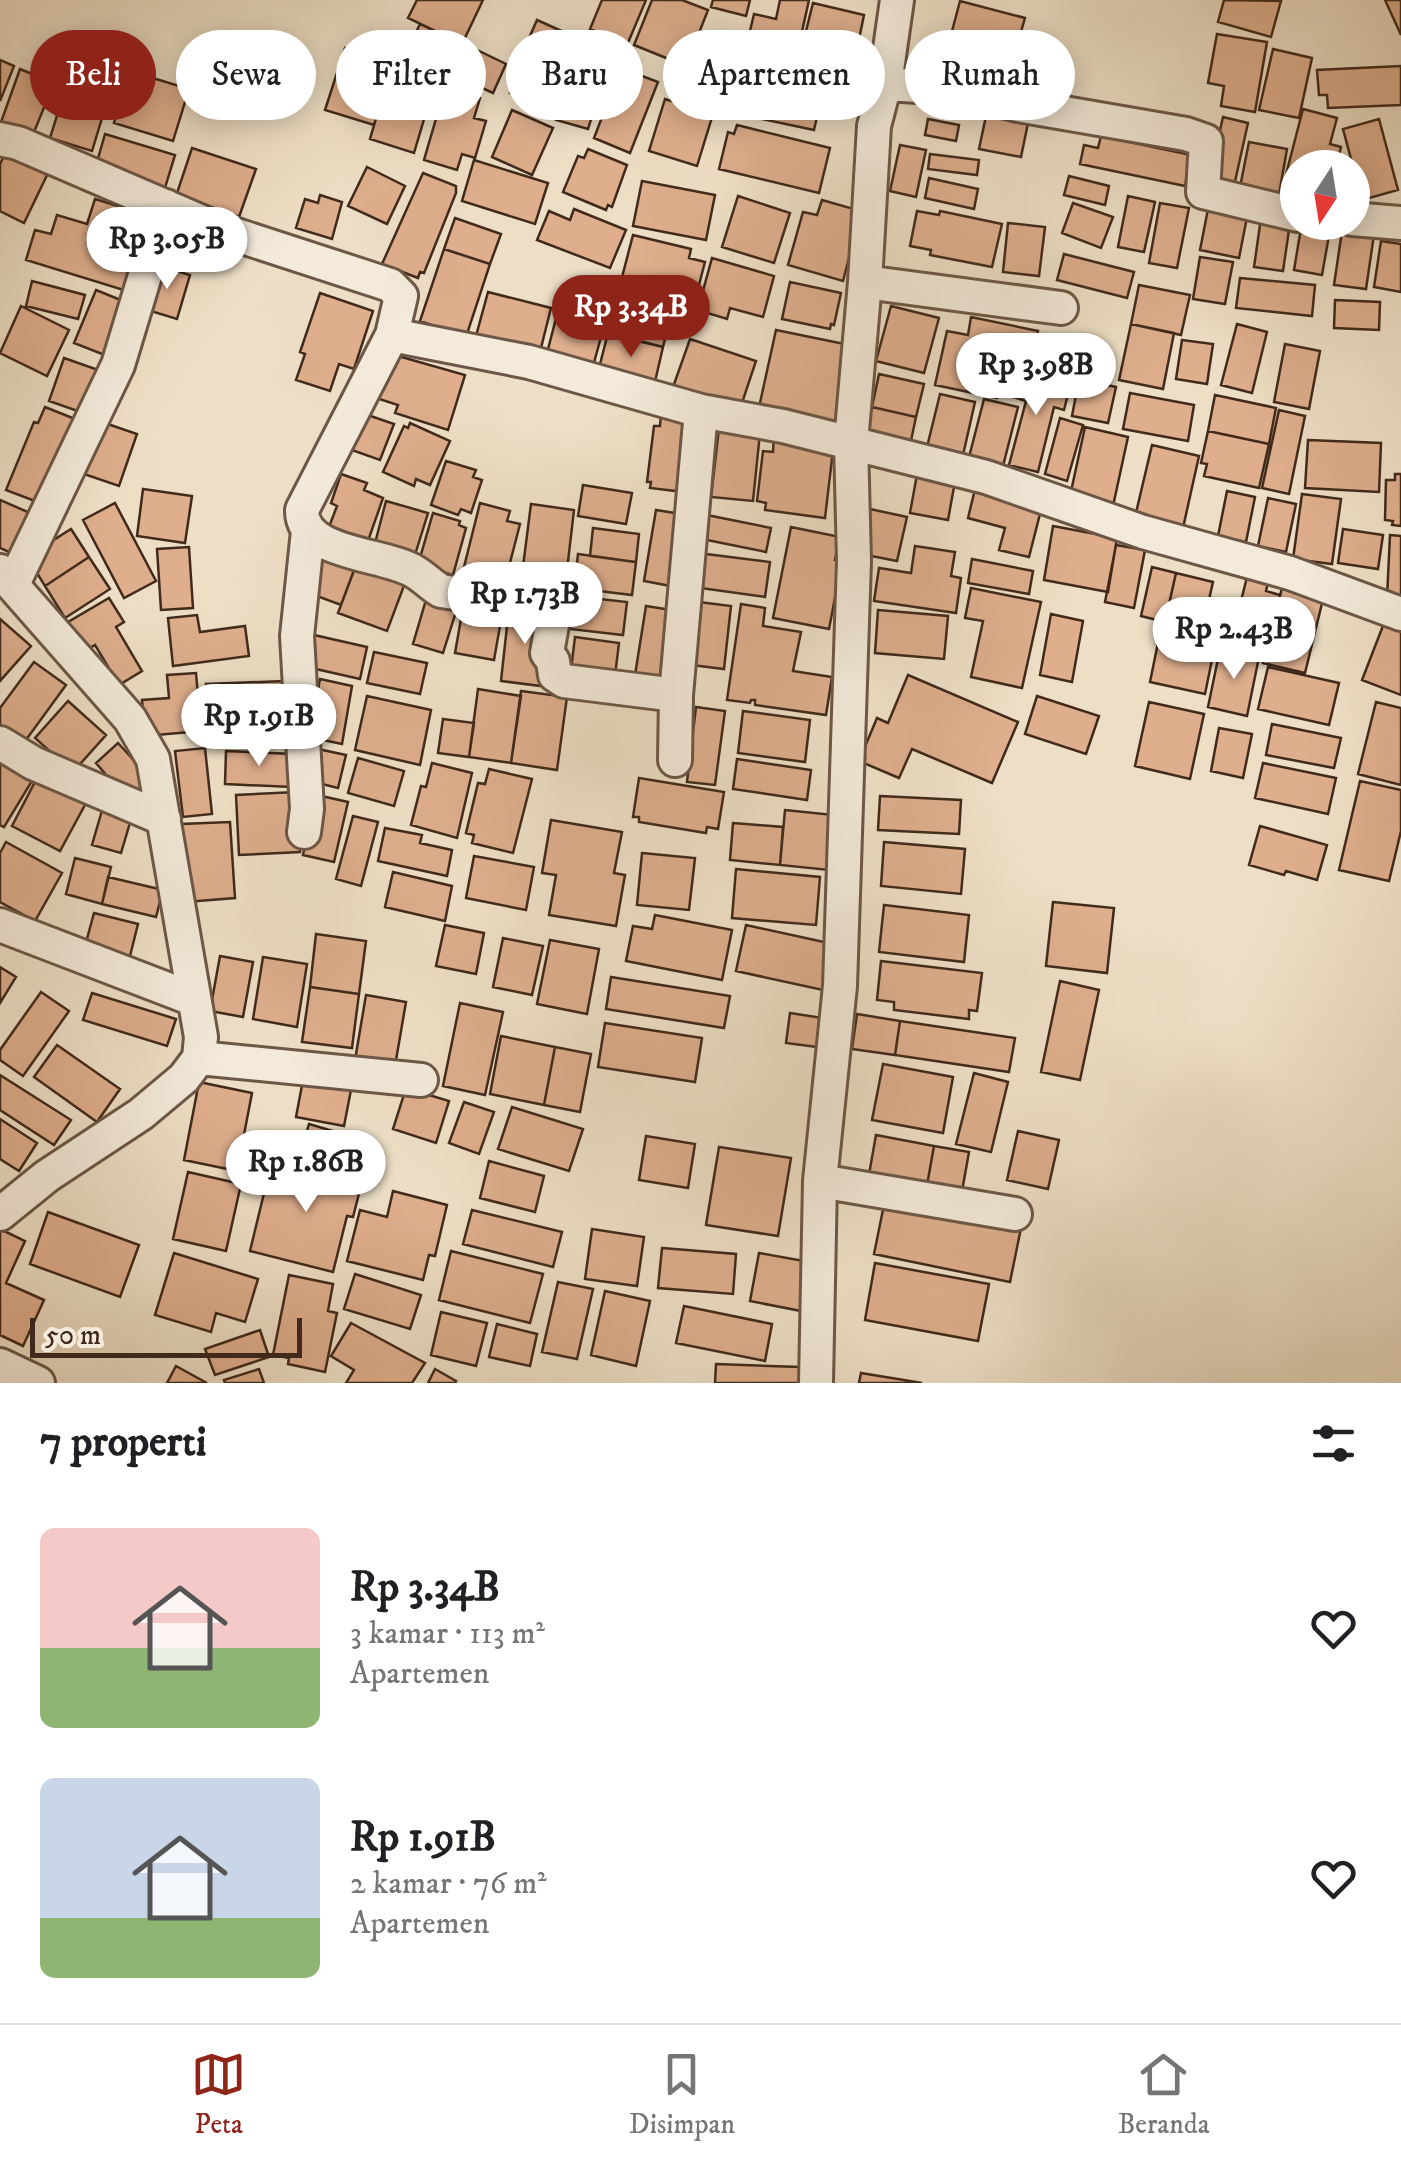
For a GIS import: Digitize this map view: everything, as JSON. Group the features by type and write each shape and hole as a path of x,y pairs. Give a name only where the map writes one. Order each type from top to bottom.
{"street":[{"path":"897,0 885,84 952,88 1018,105 1186,134 1206,142 1202,192 1280,211"},
{"path":"816,1383 820,1181 840,986 854,561 851,442 876,120"},
{"path":"0,140 18,143 218,229 390,285 400,296 392,335 302,510 302,523 326,542 415,572 442,591 556,608 547,653 552,657 555,675 564,681 676,695"},
{"path":"0,1214 47,1176 141,1114 184,1078 199,1058 201,1037 153,759 130,718 56,639 7,578 118,365 166,206"},
{"path":"1370,220 1401,223"},
{"path":"866,282 1061,308"},
{"path":"392,335 529,362 701,411 851,442 986,477 1142,532 1290,573 1401,614"},
{"path":"675,760 676,695 701,411"},
{"path":"304,832 308,809 297,636 308,531"},
{"path":"0,743 33,763 164,819"},
{"path":"0,925 192,999"},
{"path":"199,1058 420,1080"},
{"path":"820,1181 1016,1214"},
{"path":"0,1365 38,1383"}],"building":[{"path":"417,0 483,0 469,30 433,30 408,18"},
{"path":"602,0 646,0 633,30 590,29"},
{"path":"652,0 682,0 708,10 700,30 663,30 663,57 643,49 640,30"},
{"path":"713,0 750,0 746,16 711,7"},
{"path":"780,0 809,0 802,30 750,30 754,14 776,19"},
{"path":"1224,0 1281,1 1271,37 1218,22"},
{"path":"1385,0 1401,0 1401,35"},
{"path":"960,1 1025,18 1021,30 952,30"},
{"path":"813,3 864,15 861,30 806,30"},
{"path":"537,20 559,30 533,30"},
{"path":"1217,34 1267,42 1255,112 1221,106 1224,86 1208,83"},
{"path":"1273,49 1312,58 1299,118 1259,110"},
{"path":"486,54 506,64 493,93 486,90"},
{"path":"0,60 14,66 0,101"},
{"path":"1401,66 1401,105 1328,108 1327,95 1319,95 1317,70"},
{"path":"20,69 30,73 30,120 39,120 32,137 0,125"},
{"path":"336,76 336,113 325,110"},
{"path":"643,76 658,82 630,153 594,138 601,120 643,120"},
{"path":"156,79 176,85 176,120 179,120 173,141 114,123 156,120"},
{"path":"663,106 663,120 711,120 697,166 649,151"},
{"path":"1303,109 1337,118 1330,144 1340,150 1292,150"},
{"path":"1223,117 1248,123 1232,195 1207,189"},
{"path":"1379,119 1398,190 1370,198 1370,150 1349,150 1343,129"},
{"path":"56,120 101,120 92,151 50,138"},
{"path":"376,120 424,120 414,153 370,139"},
{"path":"436,120 486,121 475,158 462,154 457,170 424,160"},
{"path":"508,120 535,120 553,128 532,175 492,157"},
{"path":"556,120 591,120 588,129"},
{"path":"767,120 816,120 814,130"},
{"path":"928,120 959,125 956,141 925,135"},
{"path":"985,120 1028,123 1021,157 979,149"},
{"path":"737,125 830,148 819,193 719,169 728,132 734,134"},
{"path":"105,134 175,155 164,191 95,169"},
{"path":"1101,136 1191,155 1185,186 1080,164 1084,145 1098,148"},
{"path":"1249,142 1287,149 1280,150 1278,200 1239,192"},
{"path":"900,145 926,150 916,197 890,191"},
{"path":"192,148 256,169 239,217 176,196"},
{"path":"588,149 627,165 612,207 608,205 606,210 563,192 578,156 584,158"},
{"path":"7,150 49,171 24,223 0,211 0,164"},
{"path":"930,154 979,160 977,175 928,169"},
{"path":"474,160 548,183 535,224 462,201"},
{"path":"367,167 405,186 387,224 348,206"},
{"path":"423,173 456,186 456,193 424,273 420,272 418,278 382,264"},
{"path":"1069,176 1109,186 1105,205 1064,195"},
{"path":"929,178 978,189 974,209 925,198"},
{"path":"642,181 715,195 706,240 633,226"},
{"path":"320,195 342,202 332,239 296,228 305,199 318,203"},
{"path":"738,196 790,213 774,263 722,247"},
{"path":"1128,196 1155,202 1144,252 1118,247"},
{"path":"95,199 154,217 130,292 26,260 35,230 51,234 57,215 87,224"},
{"path":"822,200 861,211 843,281 788,265 803,212 817,215"},
{"path":"1073,203 1113,217 1101,248 1062,233"},
{"path":"1160,203 1189,208 1177,268 1149,263"},
{"path":"1209,204 1248,212 1239,258 1200,250"},
{"path":"574,209 626,230 610,268 537,240 549,211 570,220"},
{"path":"917,211 939,215 940,211 1002,224 992,267 930,255 931,250 910,246"},
{"path":"455,218 501,234 490,264 444,249"},
{"path":"1261,218 1280,221 1280,240 1288,240 1283,271 1254,267"},
{"path":"1008,223 1045,227 1039,276 1003,272"},
{"path":"1370,227 1375,228 1366,289 1334,285 1341,240 1370,240"},
{"path":"633,235 691,249 689,258 705,262 695,300 621,281"},
{"path":"1299,240 1328,240 1322,275 1294,270"},
{"path":"1381,241 1401,244 1401,292 1374,287"},
{"path":"444,249 490,264 466,337 420,321"},
{"path":"1064,254 1134,272 1127,298 1057,280"},
{"path":"1200,257 1233,262 1225,304 1193,299"},
{"path":"712,258 774,276 763,317 730,308 727,319 704,312 707,300 701,298"},
{"path":"157,265 190,275 177,319 144,309"},
{"path":"1240,278 1315,285 1312,316 1236,308"},
{"path":"32,281 85,295 78,319 26,306"},
{"path":"790,282 841,293 830,329 782,319"},
{"path":"1139,285 1190,295 1181,335 1131,324"},
{"path":"96,290 128,303 107,356 74,343"},
{"path":"488,292 551,308 540,352 476,336"},
{"path":"320,293 373,311 354,369 339,364 330,391 296,380 305,354 300,352"},
{"path":"1335,300 1380,302 1379,330 1334,328"},
{"path":"560,303 607,315 592,370 546,357"},
{"path":"625,303 671,314 663,347 617,336"},
{"path":"21,306 69,330 47,376 0,353"},
{"path":"891,306 939,318 924,373 876,361"},
{"path":"971,317 1038,331 1030,367 1004,362 997,398 935,385 947,331 968,335"},
{"path":"1131,324 1174,333 1163,389 1119,380"},
{"path":"1237,324 1267,332 1252,393 1221,385"},
{"path":"776,330 859,347 840,430 758,412"},
{"path":"608,333 663,347 654,386 598,372"},
{"path":"690,339 756,361 739,412 672,390"},
{"path":"1182,340 1213,344 1207,384 1176,379"},
{"path":"1285,344 1320,351 1309,409 1274,402"},
{"path":"391,354 465,375 448,430 395,413 398,405 376,398"},
{"path":"64,358 104,372 89,415 49,401"},
{"path":"1019,373 1070,386 1064,410 1054,407 1038,472 1009,465 1026,401 1013,397"},
{"path":"879,374 924,384 916,417 872,407"},
{"path":"1079,379 1116,387 1108,423 1072,416"},
{"path":"1130,393 1194,405 1188,441 1123,429"},
{"path":"940,394 975,402 963,455 927,447"},
{"path":"1215,395 1276,408 1269,444 1208,431"},
{"path":"984,399 1018,407 1002,470 968,461"},
{"path":"45,407 80,421 45,505 6,490 34,422 38,423"},
{"path":"872,407 916,417 909,450 864,440"},
{"path":"1279,410 1305,416 1289,494 1262,488"},
{"path":"359,412 394,424 380,460 346,448"},
{"path":"661,414 693,417 684,492 650,488 651,482 647,482 654,426 660,426"},
{"path":"1060,418 1083,425 1067,481 1045,474"},
{"path":"96,420 137,434 119,486 78,472"},
{"path":"410,423 450,441 430,485 416,479 414,486 383,472 404,426 408,428"},
{"path":"1085,427 1128,437 1113,506 1070,496"},
{"path":"719,428 760,433 753,501 711,497"},
{"path":"1208,431 1269,444 1259,488 1204,476 1207,464 1201,463"},
{"path":"774,435 834,442 825,518 765,510 766,503 757,501 763,451 773,452"},
{"path":"1308,440 1381,443 1379,492 1305,488"},
{"path":"1152,445 1199,456 1183,528 1135,517"},
{"path":"446,461 476,470 473,477 482,480 471,513 461,509 458,515 431,505"},
{"path":"918,469 956,476 948,520 910,513"},
{"path":"341,474 367,483 364,490 383,498 368,541 329,527 337,506 331,503"},
{"path":"1395,474 1401,474 1401,526 1385,520 1386,480 1395,480"},
{"path":"583,485 632,493 626,524 578,516"},
{"path":"976,485 1042,506 1029,557 999,550 1005,528 968,518"},
{"path":"143,489 192,496 185,543 137,536"},
{"path":"1227,491 1255,497 1246,542 1218,536"},
{"path":"1302,494 1341,499 1332,564 1293,559"},
{"path":"1268,498 1296,504 1286,552 1258,546"},
{"path":"0,500 37,516 20,557 0,548"},
{"path":"386,501 428,513 414,558 374,547"},
{"path":"115,503 156,581 124,598 83,520"},
{"path":"480,503 510,511 507,521 520,524 503,590 461,579"},
{"path":"531,504 574,510 564,596 520,590"},
{"path":"870,509 907,517 897,561 861,554"},
{"path":"656,510 688,515 676,587 644,581"},
{"path":"433,513 460,521 459,525 466,528 453,575 418,565"},
{"path":"702,514 771,528 766,552 697,538"},
{"path":"1053,526 1117,538 1108,592 1044,580"},
{"path":"791,527 840,537 835,560 842,561 829,629 773,618"},
{"path":"593,528 639,534 636,562 590,556"},
{"path":"71,529 89,557 45,586 27,557"},
{"path":"1343,529 1383,535 1378,569 1338,563"},
{"path":"1390,535 1401,536 1401,598 1387,598"},
{"path":"1116,545 1145,550 1134,608 1105,602"},
{"path":"915,546 955,552 951,576 961,578 956,613 874,601 879,568 911,573"},
{"path":"189,547 193,608 161,610 157,549"},
{"path":"321,549 357,562 341,605 306,592"},
{"path":"698,553 770,562 765,597 693,587"},
{"path":"578,554 636,562 632,595 574,588"},
{"path":"89,557 110,589 65,618 45,586"},
{"path":"359,557 408,575 387,631 338,613"},
{"path":"972,559 1033,571 1029,594 968,583"},
{"path":"1250,565 1271,570 1266,591 1280,595 1266,654 1230,645"},
{"path":"1152,567 1176,573 1165,622 1141,616"},
{"path":"1176,573 1213,582 1202,630 1165,622"},
{"path":"1284,580 1325,591 1305,673 1263,663"},
{"path":"971,588 1041,602 1022,688 971,677 983,621 965,618"},
{"path":"428,593 459,602 443,653 413,644"},
{"path":"573,596 627,602 623,635 570,629"},
{"path":"109,598 124,622 116,627 142,671 119,685 95,645 80,654 63,625"},
{"path":"1212,601 1239,607 1230,645 1203,638"},
{"path":"464,602 503,609 494,660 455,653"},
{"path":"699,602 731,606 724,669 691,665"},
{"path":"741,604 765,608 763,626 801,632 793,671 832,677 826,715 755,705 755,700 727,700"},
{"path":"646,606 678,611 668,680 635,675"},
{"path":"509,608 548,612 541,686 501,681"},
{"path":"878,610 948,616 944,659 875,653"},
{"path":"1051,614 1083,621 1072,682 1040,675"},
{"path":"197,615 200,632 245,626 249,656 173,666 168,618"},
{"path":"1386,618 1401,624 1401,695 1362,680"},
{"path":"0,619 31,646 0,681"},
{"path":"1160,633 1215,645 1205,694 1150,682"},
{"path":"314,635 367,647 360,679 307,667"},
{"path":"575,637 619,643 614,684 570,678"},
{"path":"1220,649 1259,657 1247,716 1208,707"},
{"path":"374,652 427,663 420,694 367,683"},
{"path":"34,662 66,685 23,744 0,727 0,708"},
{"path":"1268,667 1339,683 1329,725 1258,709"},
{"path":"196,673 201,731 145,736 142,700 169,698 167,675"},
{"path":"908,675 1018,722 992,783 912,749 899,778 859,761 877,718 888,723"},
{"path":"320,679 352,686 342,744 309,737"},
{"path":"285,681 288,732 208,736 206,684"},
{"path":"478,689 521,696 511,763 469,757"},
{"path":"521,691 567,697 557,770 511,763"},
{"path":"367,696 431,710 420,765 355,750"},
{"path":"1037,696 1099,716 1086,754 1025,734"},
{"path":"68,701 106,735 73,772 35,738"},
{"path":"1149,702 1204,714 1190,779 1135,766"},
{"path":"1376,702 1401,708 1401,785 1358,774"},
{"path":"696,707 725,711 715,785 687,782"},
{"path":"743,711 810,720 805,762 738,753"},
{"path":"443,719 474,723 469,757 438,753"},
{"path":"1272,724 1341,738 1334,768 1266,755"},
{"path":"1219,728 1252,734 1243,778 1211,771"},
{"path":"118,743 151,779 127,799 96,763"},
{"path":"205,748 212,814 183,817 175,751"},
{"path":"318,749 346,755 338,788 310,781"},
{"path":"226,751 293,754 292,787 225,784"},
{"path":"0,755 35,776 4,827 0,825"},
{"path":"358,758 404,771 394,806 348,793"},
{"path":"737,759 811,770 807,800 733,789"},
{"path":"432,763 472,773 457,838 411,825 421,786 426,787"},
{"path":"1263,763 1336,778 1328,814 1255,798"},
{"path":"489,769 532,779 513,853 472,843 474,835 466,833 478,783 485,784"},
{"path":"37,778 86,803 60,851 12,826"},
{"path":"639,778 724,792 718,829 707,827 706,833 639,822 639,817 633,817"},
{"path":"1360,781 1401,790 1401,831 1389,881 1339,870"},
{"path":"296,792 300,852 239,855 236,795"},
{"path":"317,795 348,802 334,862 303,855"},
{"path":"880,796 961,800 959,834 878,830"},
{"path":"103,807 132,816 121,853 92,845"},
{"path":"785,810 834,815 829,870 780,865"},
{"path":"353,816 378,822 361,886 336,879"},
{"path":"551,820 622,832 614,873 625,875 616,926 549,915 556,875 542,873"},
{"path":"230,822 235,898 186,902 181,824"},
{"path":"733,823 783,827 780,865 730,860"},
{"path":"1260,826 1327,845 1317,880 1249,865"},
{"path":"385,828 422,835 420,843 452,850 447,876 378,861"},
{"path":"6,842 62,873 35,921 0,902 0,853"},
{"path":"884,842 965,849 961,894 881,886"},
{"path":"642,853 695,858 689,910 637,905"},
{"path":"474,856 534,867 526,910 466,898"},
{"path":"75,858 111,867 102,904 66,894"},
{"path":"736,869 820,877 816,925 732,918"},
{"path":"393,872 452,886 445,921 385,907"},
{"path":"108,877 163,890 156,917 102,904"},
{"path":"1053,902 1114,908 1107,973 1046,966"},
{"path":"884,905 969,915 964,962 879,952"},
{"path":"94,913 138,924 129,960 84,950"},
{"path":"655,915 732,930 722,980 626,961 633,926 652,929"},
{"path":"445,925 484,933 476,974 436,966"},
{"path":"746,925 833,944 823,990 736,971"},
{"path":"316,934 366,941 359,994 310,987"},
{"path":"503,938 543,946 532,995 493,987"},
{"path":"550,940 599,949 587,1014 537,1004"},
{"path":"220,956 253,962 243,1017 210,1011"},
{"path":"263,957 307,964 297,1027 253,1019"},
{"path":"881,961 982,973 977,1011 969,1010 969,1019 894,1010 894,1002 877,1000"},
{"path":"0,967 16,977 0,1003"},
{"path":"611,977 730,996 724,1028 606,1009"},
{"path":"1060,981 1099,990 1080,1080 1041,1072"},
{"path":"310,987 359,994 352,1048 302,1042"},
{"path":"41,992 69,1011 23,1076 0,1060 0,1050"},
{"path":"92,993 176,1019 167,1046 83,1020"},
{"path":"366,995 406,1002 395,1066 355,1060"},
{"path":"460,1003 503,1012 485,1095 443,1086"},
{"path":"790,1013 829,1019 825,1048 786,1043"},
{"path":"857,1014 900,1021 895,1055 852,1049"},
{"path":"900,1021 1015,1038 1009,1072 895,1055"},
{"path":"605,1023 702,1038 695,1082 598,1067"},
{"path":"501,1036 555,1047 544,1105 490,1094"},
{"path":"57,1045 120,1089 97,1122 34,1077"},
{"path":"555,1047 591,1054 580,1112 544,1105"},
{"path":"883,1064 953,1077 943,1133 872,1120"},
{"path":"974,1073 1008,1082 991,1152 956,1144"},
{"path":"0,1075 71,1120 54,1145 0,1110"},
{"path":"303,1080 351,1090 344,1126 296,1117"},
{"path":"199,1082 252,1093 237,1171 184,1160"},
{"path":"406,1088 449,1101 436,1143 393,1129"},
{"path":"464,1102 494,1112 479,1154 449,1143"},
{"path":"512,1107 583,1129 569,1171 498,1149"},
{"path":"0,1119 37,1143 19,1171 0,1159"},
{"path":"309,1124 377,1144 369,1170 301,1151"},
{"path":"1018,1131 1059,1140 1048,1189 1007,1180"},
{"path":"876,1135 934,1146 926,1191 868,1180"},
{"path":"646,1136 695,1144 688,1188 639,1180"},
{"path":"934,1146 969,1152 961,1197 926,1191"},
{"path":"719,1147 791,1158 778,1236 706,1225"},
{"path":"288,1159 363,1178 353,1217 347,1216 333,1272 250,1251 266,1185 281,1188"},
{"path":"489,1161 544,1176 535,1212 480,1198"},
{"path":"188,1172 241,1184 226,1251 173,1239"},
{"path":"393,1191 447,1205 435,1256 429,1255 423,1280 347,1261 360,1210 387,1217"},
{"path":"886,1195 1022,1223 1010,1282 874,1254"},
{"path":"472,1210 562,1232 553,1267 463,1244"},
{"path":"48,1212 139,1245 120,1297 30,1264"},
{"path":"0,1229 25,1241 6,1283 44,1300 23,1346 0,1335"},
{"path":"592,1229 644,1237 637,1286 585,1279"},
{"path":"662,1248 736,1254 733,1294 658,1288"},
{"path":"451,1251 543,1274 530,1323 439,1300"},
{"path":"174,1253 258,1279 245,1322 216,1313 211,1332 155,1315"},
{"path":"759,1253 815,1263 806,1312 750,1301"},
{"path":"875,1263 989,1284 978,1341 865,1320"},
{"path":"355,1274 421,1295 410,1329 344,1309"},
{"path":"289,1275 333,1284 328,1311 337,1313 325,1372 288,1364 289,1358 273,1355"},
{"path":"558,1282 593,1289 577,1359 542,1352"},
{"path":"605,1291 650,1301 636,1366 591,1355"},
{"path":"684,1306 772,1324 765,1361 676,1343"},
{"path":"441,1312 487,1323 476,1366 431,1355"},
{"path":"351,1323 425,1363 412,1383 346,1383 354,1370 331,1356"},
{"path":"497,1324 537,1334 530,1366 489,1357"},
{"path":"260,1330 269,1357 215,1375 205,1349"},
{"path":"716,1364 800,1367 799,1383 715,1383"},
{"path":"176,1366 207,1383 167,1383"},
{"path":"259,1369 264,1383 225,1383 224,1380"},
{"path":"435,1369 456,1381 455,1383 428,1383"},
{"path":"861,1373 922,1383 859,1383"}]}
